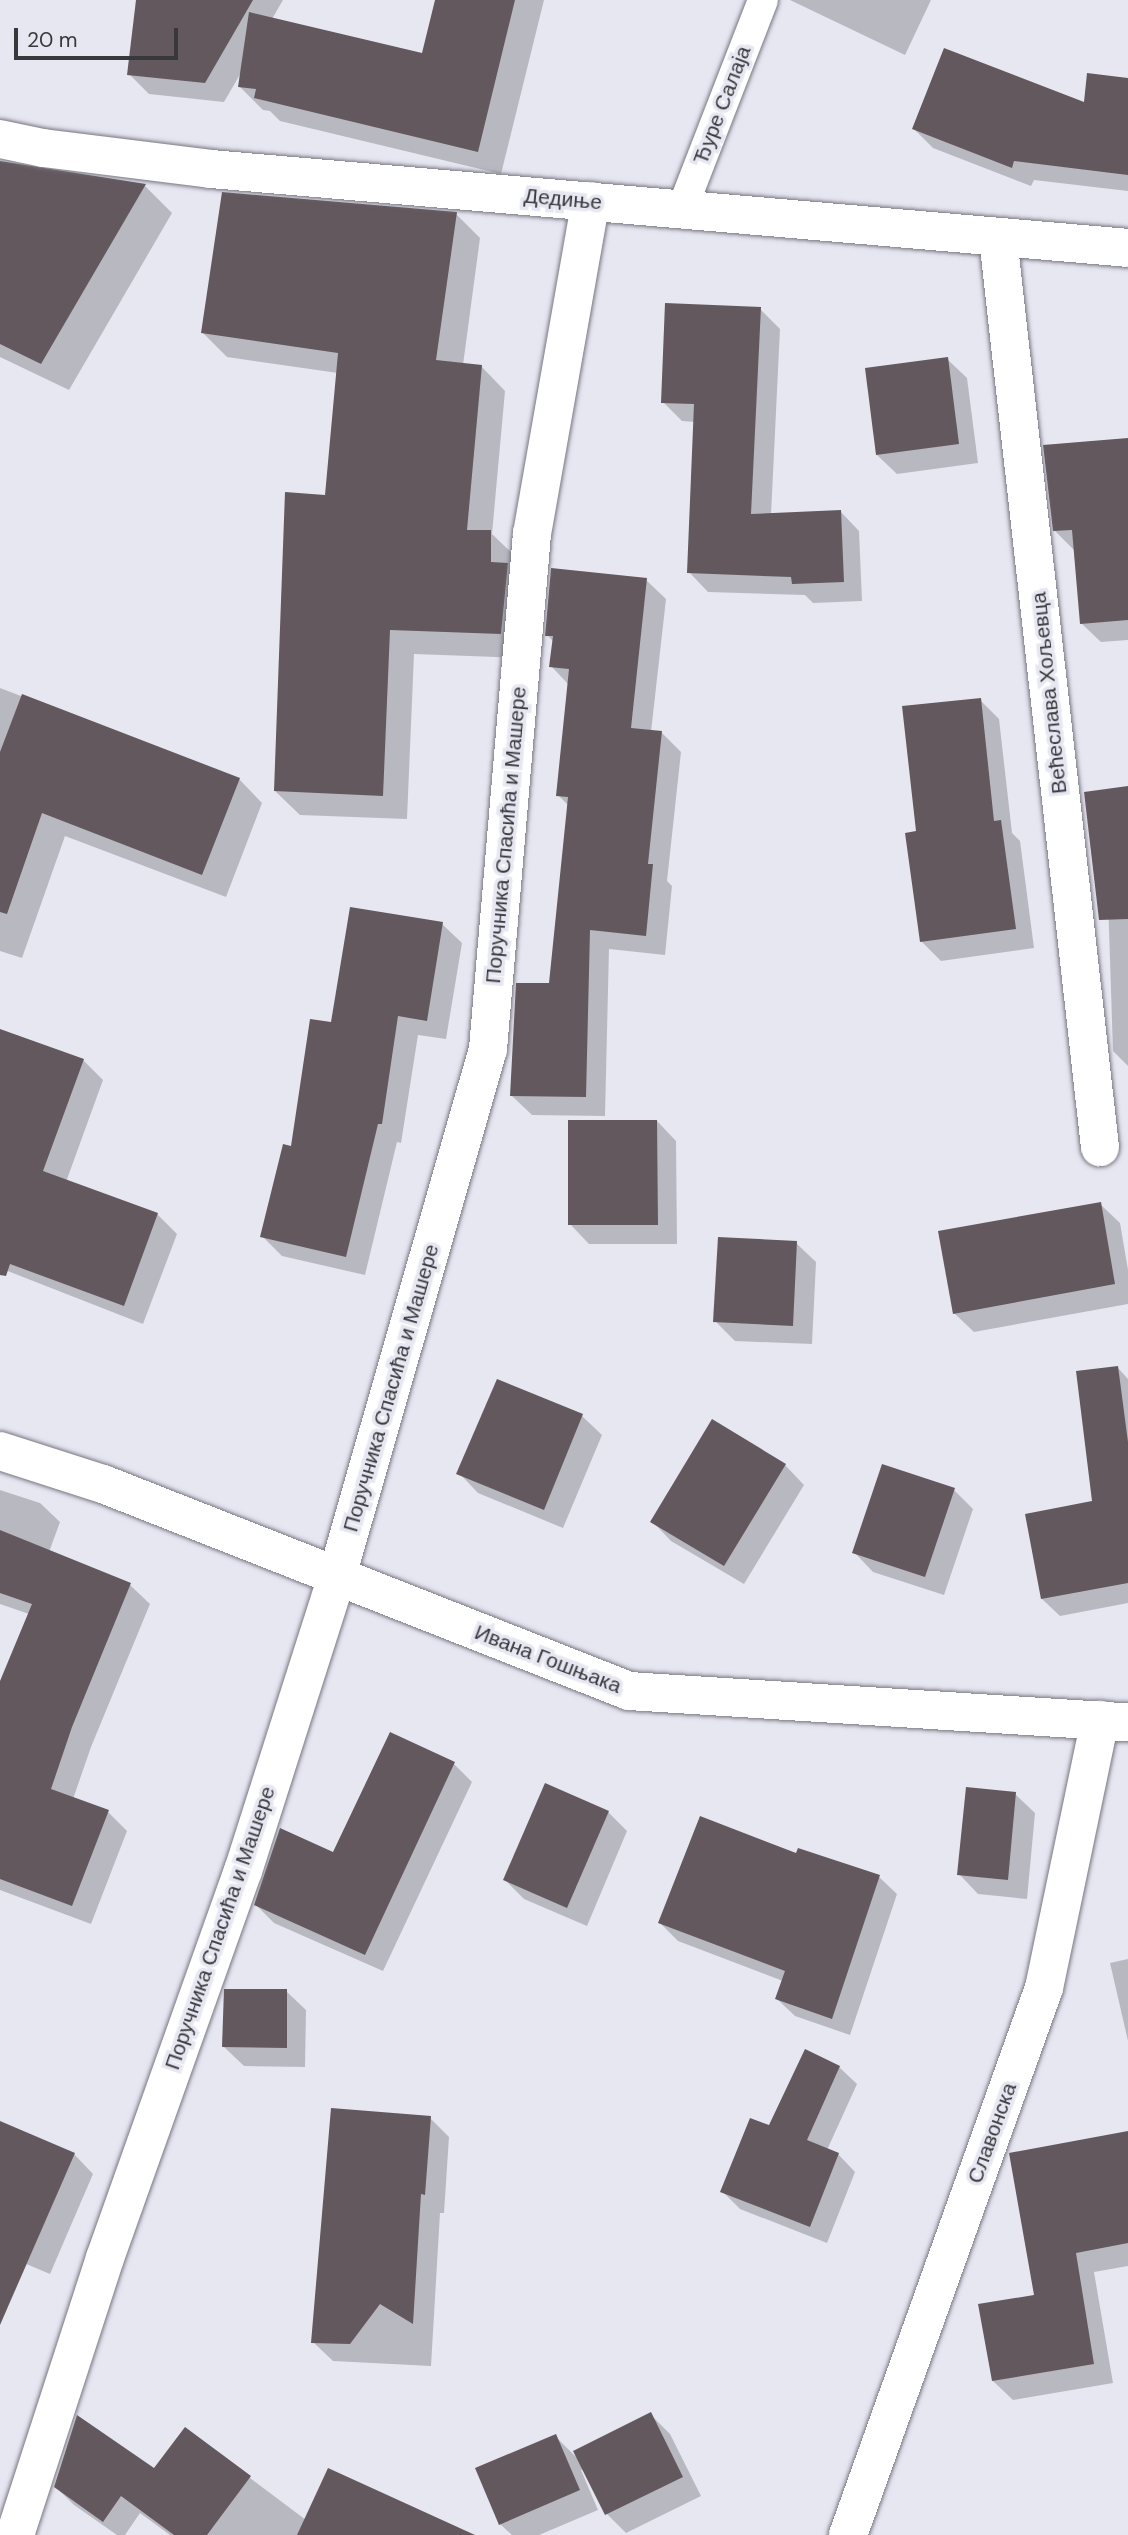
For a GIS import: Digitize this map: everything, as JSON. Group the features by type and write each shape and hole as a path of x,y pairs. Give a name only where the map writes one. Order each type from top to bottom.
{"street":[{"name":"Дедиње","path":"0,139 43,148 211,169 999,239 1128,248"},
{"name":"Поручника Спасића и Машере","path":"15,2535 104,2258 243,1871 337,1576 488,1049 532,534 591,201"},
{"name":"Већеслава Хољевца","path":"999,239 1100,1147"},
{"name":"Ивана Гошњака","path":"0,1451 103,1484 629,1691 1114,1721"},
{"name":"Славонска","path":"848,2535 1044,1988 1114,1721"}],"lane":[{"name":"Ђуре Салаја","path":"682,209 763,0"}],"building":[{"path":"136,0 253,0 205,83 127,75"},
{"path":"435,0 515,0 478,152 254,98 256,89 238,87 249,12 422,53"},
{"path":"944,48 1084,102 1087,73 1128,78 1128,175 1014,161 1012,168 912,129"},
{"path":"0,161 146,184 41,364 0,344"},
{"path":"222,192 457,212 436,360 482,365 467,530 491,530 491,562 508,563 501,634 390,630 383,796 274,791 285,492 325,495 338,353 201,333"},
{"path":"665,303 761,307 751,514 841,510 844,582 792,584 791,577 687,573 694,404 661,403"},
{"path":"948,357 959,444 876,455 865,368"},
{"path":"1128,438 1128,620 1080,624 1072,530 1053,531 1043,445"},
{"path":"551,568 647,578 631,728 662,731 648,864 653,864 646,936 590,930 586,1097 510,1096 516,983 549,983 568,797 556,796 569,669 549,667 553,636 545,636"},
{"path":"22,694 240,778 202,875 42,813 7,914 0,912 0,752"},
{"path":"981,698 994,821 1001,820 1016,929 920,942 905,833 916,831 902,706"},
{"path":"1128,786 1128,919 1099,920 1084,792"},
{"path":"350,907 443,922 427,1021 398,1016 382,1124 378,1124 346,1257 260,1237 283,1144 291,1146 310,1019 331,1022"},
{"path":"0,1029 84,1059 43,1171 158,1213 124,1306 10,1264 6,1276 0,1275"},
{"path":"568,1120 657,1120 658,1225 568,1225"},
{"path":"1101,1202 1115,1284 953,1314 938,1231"},
{"path":"718,1237 797,1241 793,1326 713,1322"},
{"path":"1118,1366 1128,1442 1128,1583 1041,1599 1025,1514 1092,1501 1076,1371"},
{"path":"497,1379 583,1414 544,1510 456,1474"},
{"path":"712,1419 786,1464 724,1566 650,1522"},
{"path":"882,1464 955,1488 925,1577 852,1553"},
{"path":"0,1530 131,1583 72,1727 51,1789 109,1810 72,1906 0,1879 0,1681 32,1604 0,1593"},
{"path":"390,1732 455,1762 365,1955 254,1905 280,1828 333,1852"},
{"path":"545,1783 609,1811 567,1908 503,1880"},
{"path":"966,1787 1016,1792 1008,1880 957,1875"},
{"path":"700,1816 796,1853 798,1848 880,1875 832,2019 775,1999 785,1971 658,1923"},
{"path":"224,1989 287,1989 287,2048 222,2047"},
{"path":"805,2049 840,2066 807,2140 839,2153 810,2227 720,2192 750,2118 769,2125"},
{"path":"331,2108 431,2116 425,2195 421,2194 413,2324 380,2304 350,2344 311,2343"},
{"path":"0,2121 75,2153 0,2325"},
{"path":"1128,2131 1128,2243 1076,2253 1094,2364 992,2381 978,2304 1034,2295 1009,2153"},
{"path":"651,2412 683,2477 605,2515 573,2451"},
{"path":"77,2415 154,2468 185,2427 251,2476 207,2535 174,2535 121,2496 103,2522 54,2487"},
{"path":"556,2434 580,2490 499,2525 475,2468"},
{"path":"328,2468 475,2535 297,2535"}]}
